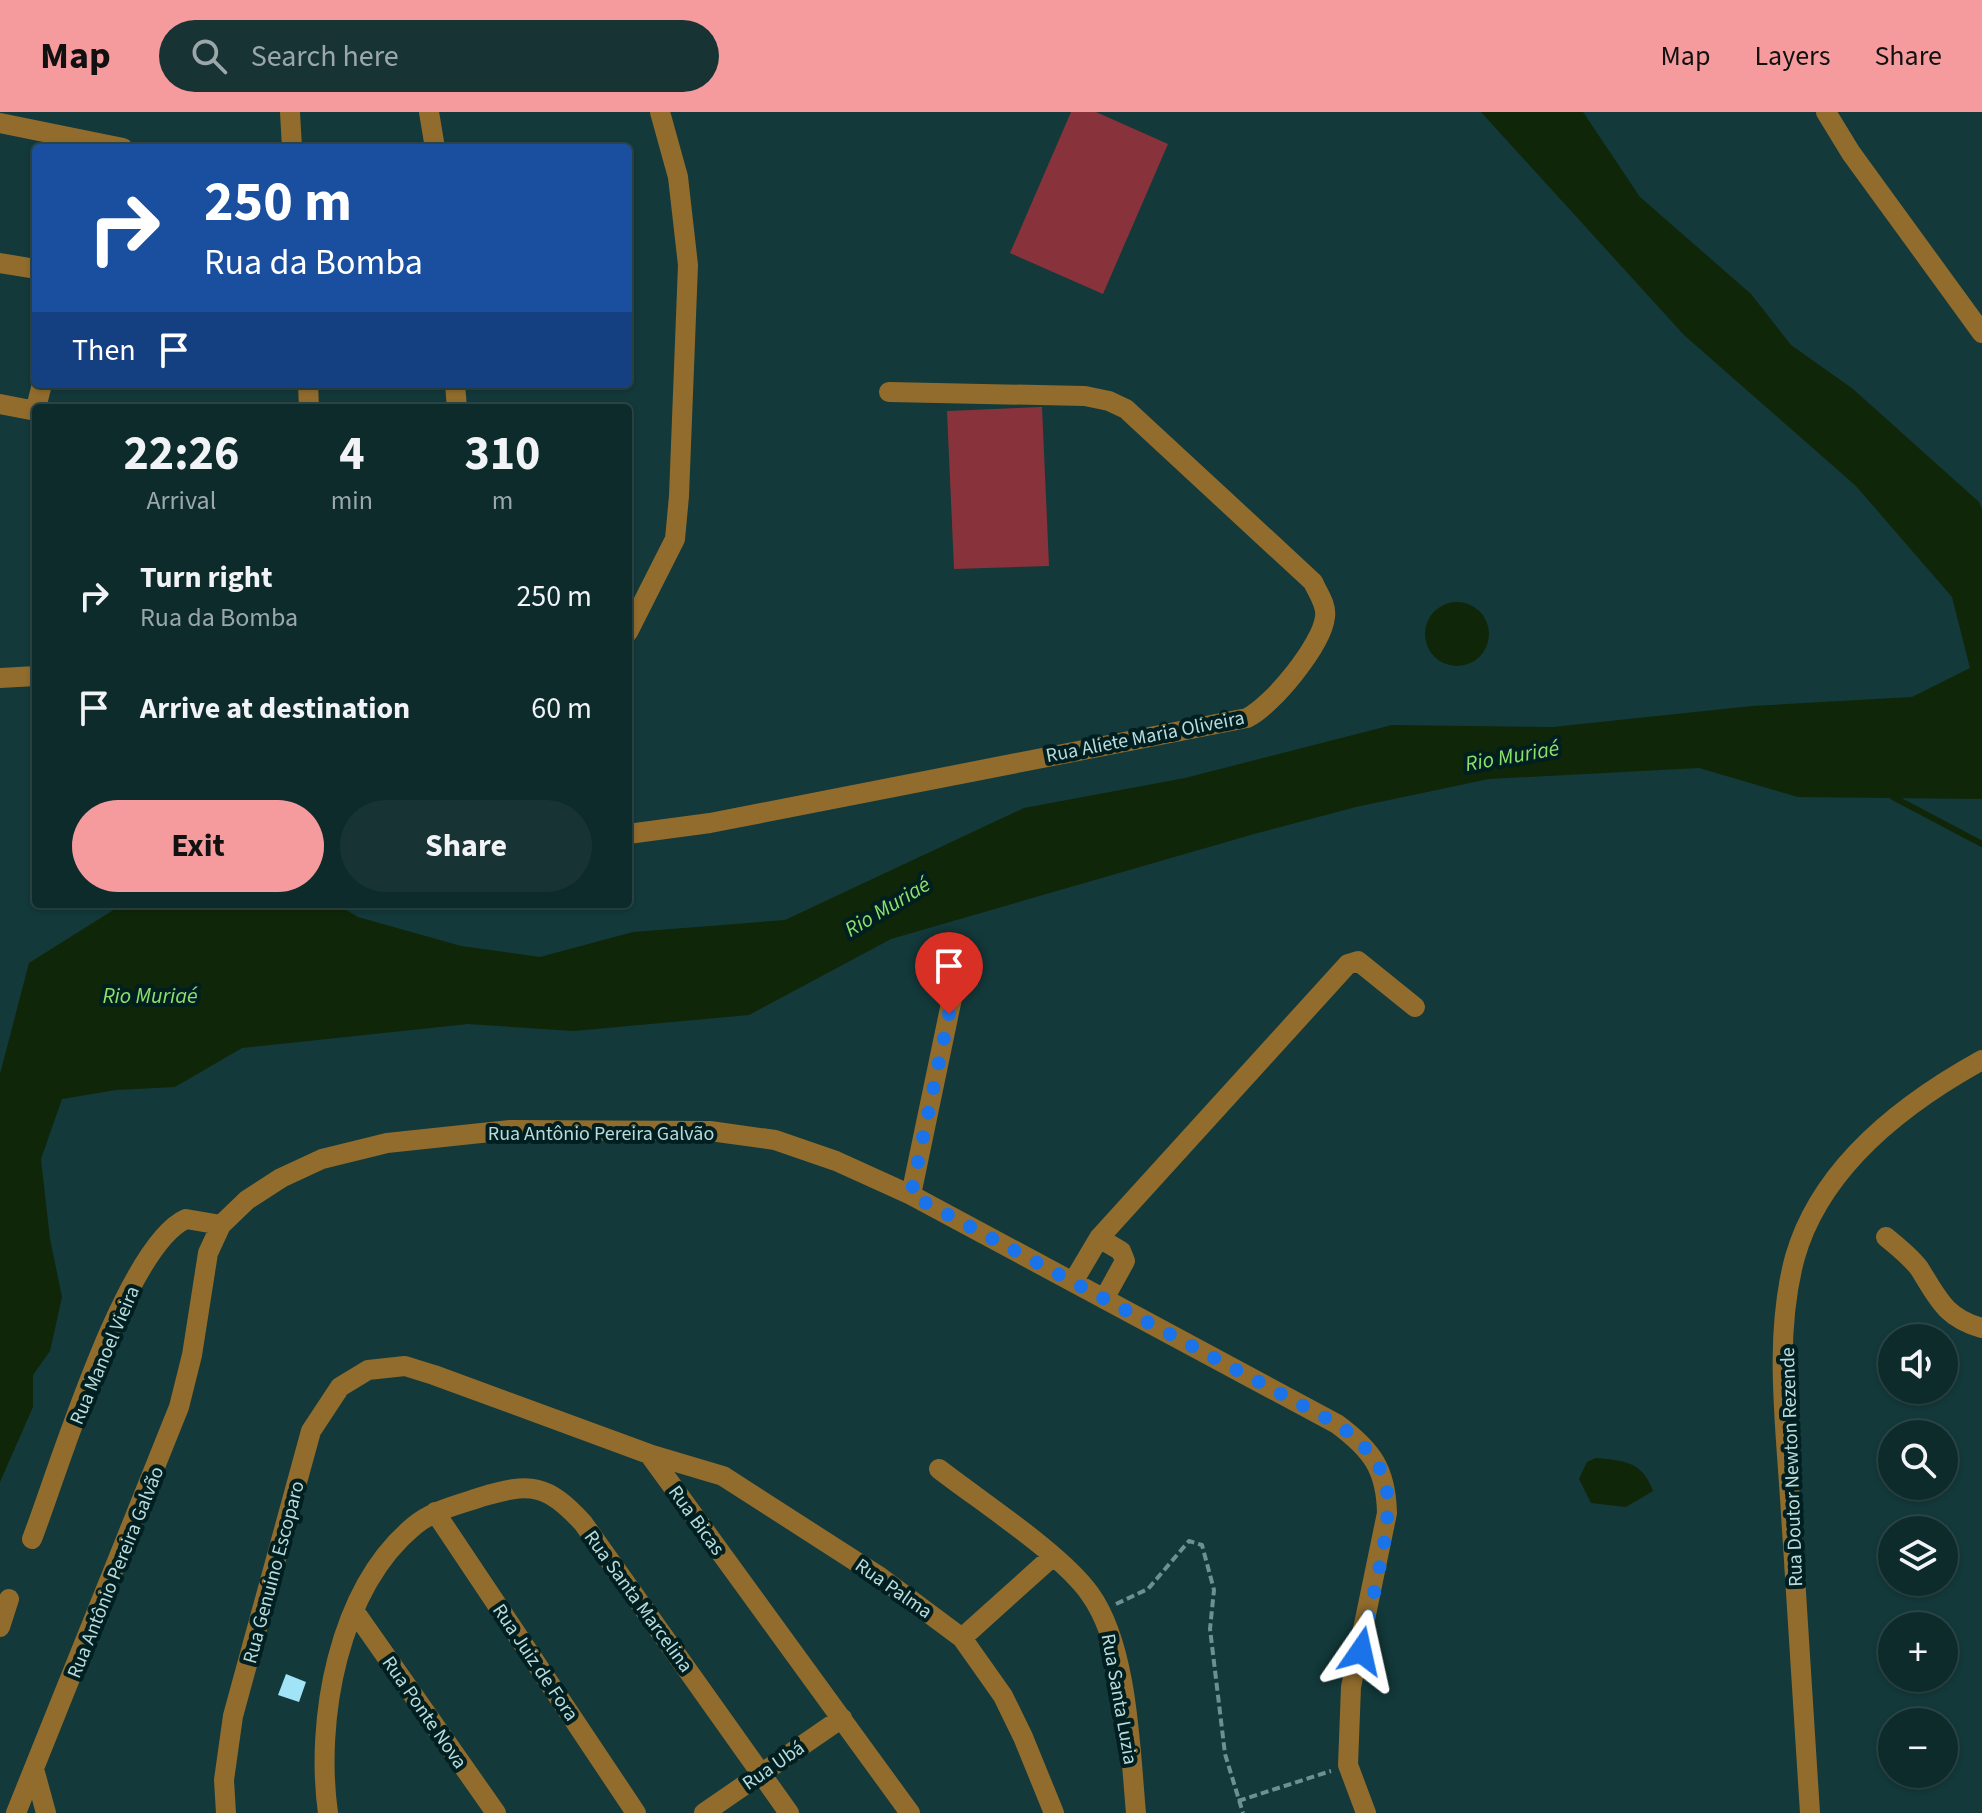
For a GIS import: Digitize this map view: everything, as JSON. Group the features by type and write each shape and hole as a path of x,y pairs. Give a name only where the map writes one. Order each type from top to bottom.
{"street":[{"path":"290,112 292,144"},
{"path":"429,112 434,144"},
{"path":"632,624 675,539 679,496 688,265 678,177 660,112"},
{"path":"1826,112 1851,153 1982,333"},
{"path":"0,123 103,144"},
{"path":"0,263 32,268"},
{"name":"Rua Aliete Maria Oliveira","path":"632,833 710,823 1247,718 1273,701 1321,631 1326,615 1313,582 1126,409 1085,396 889,392"},
{"path":"0,404 32,409"},
{"path":"0,678 32,676"},
{"path":"1073,1282 1099,1238 1348,964 1358,961 1370,967 1415,1007"},
{"path":"911,1195 955,984"},
{"name":"Rua Doutor Newton Rezende","path":"1810,1813 1784,1399 1786,1312 1795,1256 1813,1215 1840,1171 1887,1124 1934,1086 1982,1060"},
{"name":"Rua Antônio Pereira Galvão","path":"16,1813 179,1407 192,1355 208,1253 221,1225 247,1200 281,1178 322,1159 387,1143 510,1130 710,1131 775,1140 836,1161 911,1195 1337,1424 1369,1451 1387,1486 1387,1513 1351,1687 1348,1765 1366,1813"},
{"name":"Rua Manoel Vieira","path":"32,1539 83,1397 149,1254 167,1231 186,1219 221,1225"},
{"path":"1886,1237 1916,1265 1943,1308 1968,1324 1982,1328"},
{"path":"1099,1238 1121,1251 1125,1261 1104,1299"},
{"name":"Rua Genuino Escoparo","path":"226,1813 224,1780 233,1716 311,1431 340,1387 353,1377 383,1366 405,1366 649,1454"},
{"name":"Rua Palma","path":"649,1454 723,1476 880,1577 962,1638 1003,1696 1054,1813"},
{"name":"Rua Bicas","path":"649,1454 910,1813"},
{"name":"Rua Santa Luzia","path":"939,1469 1052,1557 1089,1591 1114,1649 1124,1703 1136,1813"},
{"name":"Rua Santa Marcelina","path":"435,1512 515,1487 540,1489 559,1497 583,1523 789,1813"},
{"path":"328,1813 324,1732 334,1668 376,1567 415,1525 435,1512"},
{"name":"Rua Juiz de Fora","path":"435,1512 636,1813"},
{"path":"962,1638 1052,1557"},
{"path":"0,1627 9,1599"},
{"name":"Rua Ponte Nova","path":"355,1612 496,1813"},
{"name":"Rua Ubá","path":"704,1813 842,1718"},
{"path":"34,1769 46,1813"}],"path":[{"path":"1100,1611 1148,1589 1189,1541 1202,1545 1214,1590 1210,1629 1225,1754 1243,1813"},
{"path":"1238,1801 1348,1765"}],"shaded area":[{"path":"1071,112 1096,112 1168,144 1103,294 1010,253"},
{"path":"1042,407 1049,566 954,569 947,411"}],"water":[{"name":"Rio Muriaé","path":"1481,112 1583,112 1640,197 1751,294 1791,345 1853,389 1979,502 1982,509 1982,799 1798,797 1699,768 1489,779 1356,807 1254,834 891,939 749,1015 574,1031 468,1024 242,1048 175,1087 116,1090 62,1099 41,1159 50,1239 62,1297 50,1351 33,1375 33,1407 0,1482 0,1074 29,963 117,908 343,908 358,917 461,946 540,957 633,932 785,920 1024,808 1185,778 1392,725 1553,727 1752,706 1912,697 1970,668 1952,597 1856,486 1684,335"},
{"path":"1457,602 1475,608 1483,616 1489,634 1483,652 1475,660 1457,666 1439,660 1431,652 1425,634 1431,616 1439,608"},
{"path":"1596,1458 1616,1460 1638,1468 1653,1491 1626,1507 1591,1503 1579,1479 1587,1462"}],"building":[{"path":"286,1674 306,1682 299,1702 278,1695"}],"waterway":[{"path":"1893,797 1982,844"}],"route":[{"path":"949,1014 911,1195 1337,1424 1369,1451 1387,1486 1387,1513 1361,1651"}]}
